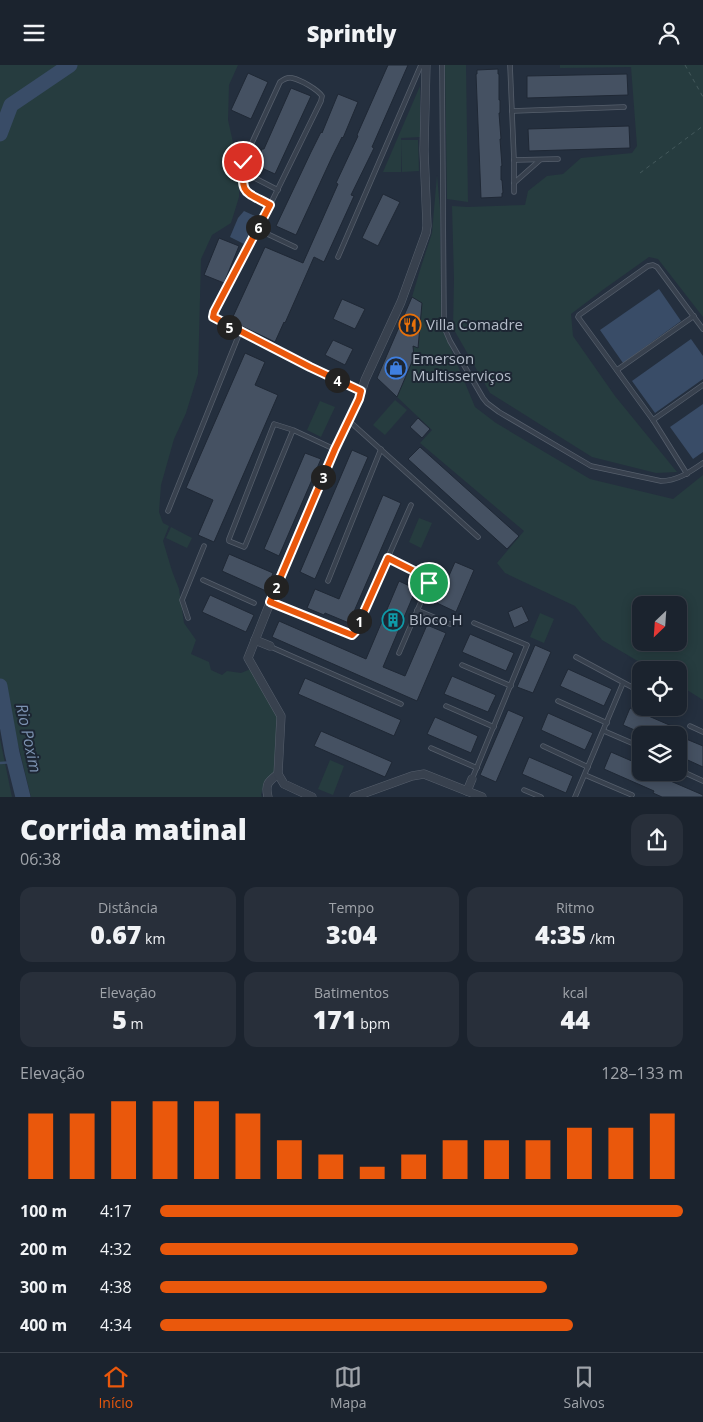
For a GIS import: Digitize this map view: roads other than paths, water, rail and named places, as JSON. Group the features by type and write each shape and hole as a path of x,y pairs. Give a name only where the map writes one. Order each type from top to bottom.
{"street":[{"path":"312,797 284,784 278,774 281,716 248,660 270,602 335,449 401,302 427,231 424,150 426,65"},
{"path":"310,367 361,391"},
{"path":"255,640 270,646"},
{"path":"268,797 266,789 269,781 278,774"},
{"path":"354,797 418,774 431,776 482,797"},
{"path":"467,791 472,779"},
{"path":"290,797 295,789"}],"lane":[{"path":"338,257 421,65"},
{"path":"442,65 444,327 483,398 499,412 591,466 661,481 671,481 687,474 703,463"},
{"path":"510,65 514,192"},
{"path":"270,205 246,192 243,188 243,162 280,82 285,78 292,79 318,90 322,95 321,101 278,190 213,316 240,332 310,367"},
{"path":"512,111 624,107"},
{"path":"514,160 558,159"},
{"path":"514,183 540,160"},
{"path":"243,171 278,190"},
{"path":"257,229 295,247"},
{"path":"687,474 653,420 578,318 579,315 594,304 648,266 653,265 657,267 703,329"},
{"path":"616,370 694,316"},
{"path":"168,511 240,332"},
{"path":"653,420 703,385"},
{"path":"348,420 478,537"},
{"path":"293,430 245,547 229,541 274,424 293,430 335,449"},
{"path":"328,581 382,449"},
{"path":"270,602 352,635 411,505"},
{"path":"188,618 182,600 204,546"},
{"path":"388,558 430,579 399,653"},
{"path":"203,580 254,603"},
{"path":"417,610 450,624"},
{"path":"472,779 527,645 474,623"},
{"path":"270,646 401,705"},
{"path":"576,657 632,688"},
{"path":"462,665 511,686"},
{"path":"575,797 623,683"},
{"path":"558,701 607,723"},
{"path":"446,706 494,727"},
{"path":"690,726 703,732"},
{"path":"604,731 632,743"},
{"path":"542,746 588,767"},
{"path":"431,748 477,768"},
{"path":"687,774 703,781"},
{"path":"585,775 632,795"},
{"path":"524,790 541,797"}],"water":[{"path":"244,211 257,217 244,244 230,237 238,218"},
{"path":"659,289 681,321 623,363 600,330"},
{"path":"691,339 703,356 703,379 655,413 632,381"},
{"path":"703,404 703,452 693,459 670,427"}],"waterway":[{"name":"Rio Poxim","path":"0,134 11,105 70,65"},
{"name":"Rio Poxim","path":"0,686 12,753 23,797"},
{"path":"0,763 15,762"}],"place":[{"name":"Villa Comadre","path":"410,325"},
{"name":"Emerson Multisserviços","path":"396,368"},
{"name":"Bloco H","path":"393,620"}]}
